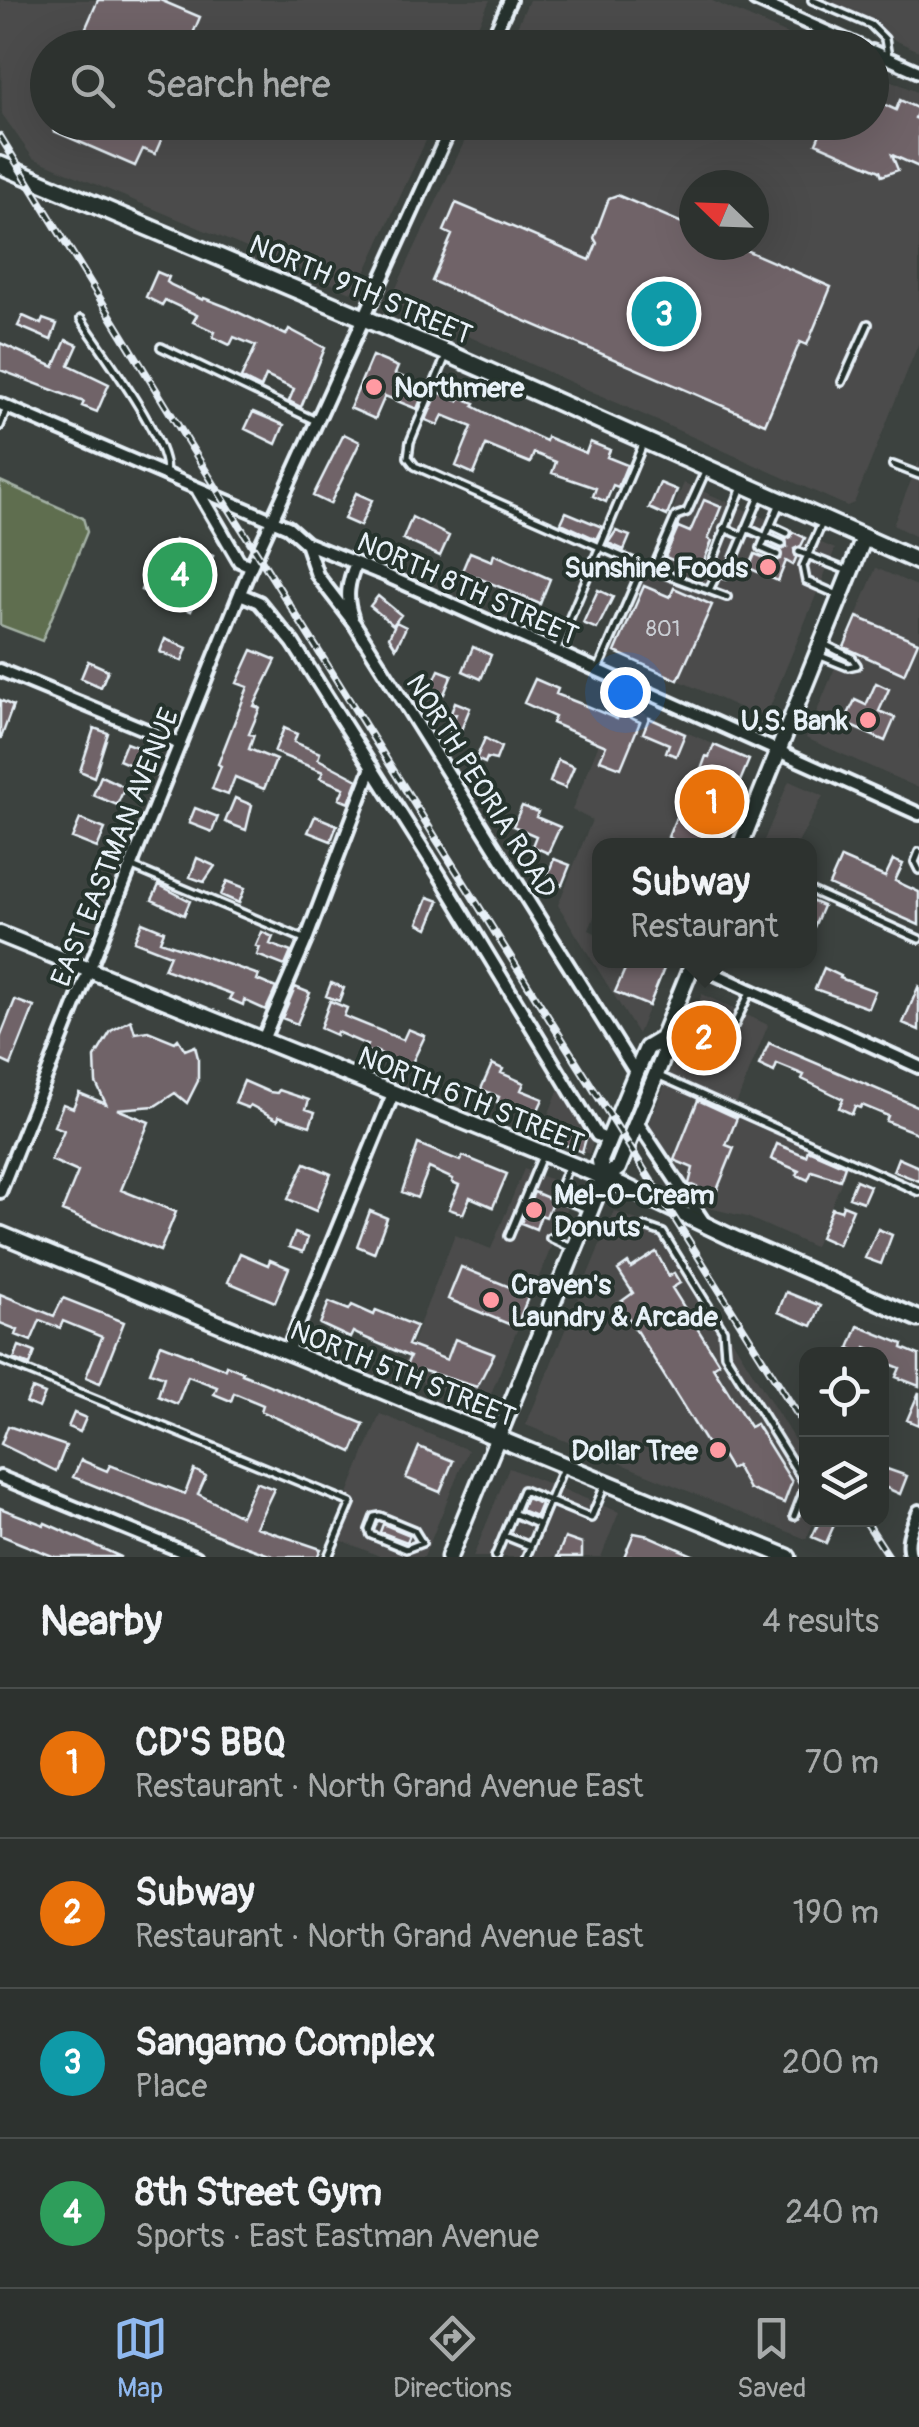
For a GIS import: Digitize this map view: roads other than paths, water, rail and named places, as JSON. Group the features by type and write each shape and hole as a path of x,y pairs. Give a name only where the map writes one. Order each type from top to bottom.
{"main road":[{"name":"NORTH 9TH STREET","path":"0,165 447,353 919,562"},
{"path":"743,838 864,538"},
{"name":"NORTH 6TH STREET","path":"0,934 664,1203 706,1226 919,1319"},
{"path":"449,1557 603,1179 618,1168 664,1055 662,1039 692,968"},
{"path":"603,1179 600,1161 636,1073 647,1048 662,1039"},
{"name":"NORTH 5TH STREET","path":"0,1234 788,1557"}],"street":[{"path":"496,30 510,0"},
{"path":"755,0 822,30"},
{"path":"889,59 919,72"},
{"name":"EAST EASTMAN AVENUE","path":"0,1192 251,566 445,140"},
{"name":"NORTH 8TH STREET","path":"4,406 271,520 296,532 306,543 919,814"},
{"path":"198,490 239,561 251,566"},
{"name":"NORTH PEORIA ROAD","path":"306,543 317,575 354,623 636,1073"},
{"name":"NORTH PEORIA ROAD","path":"354,623 347,604 348,585 356,563"},
{"path":"240,594 263,606 293,644 597,1135 608,1140"},
{"path":"0,670 180,744"},
{"path":"262,1042 372,767"},
{"path":"706,968 919,1067"},
{"path":"287,1352 393,1094"},
{"path":"636,1122 706,1226"},
{"path":"0,1477 196,1557"},
{"path":"910,1553 919,1510"}],"lane":[{"path":"812,0 875,30"},
{"path":"81,320 155,434 166,461 164,476"},
{"path":"842,382 868,324"},
{"path":"160,346 316,421"},
{"path":"447,353 410,442 408,457 415,466 560,527 599,548 727,597"},
{"path":"0,426 4,406"},
{"path":"556,651 645,440"},
{"path":"893,464 919,476"},
{"path":"654,570 676,516 687,512 707,468"},
{"path":"743,484 710,568 718,572 726,575 762,492"},
{"path":"777,555 761,548 781,501"},
{"path":"823,520 802,566 806,580 841,596"},
{"path":"771,526 787,533"},
{"path":"724,528 743,536"},
{"path":"746,528 782,544"},
{"path":"804,540 812,544"},
{"path":"799,552 850,572"},
{"path":"794,562 802,566"},
{"path":"598,670 643,566"},
{"path":"709,590 718,572"},
{"path":"820,648 852,658 857,665 848,667 820,648"},
{"path":"919,852 915,862 919,870"},
{"path":"130,866 306,940"},
{"path":"817,894 919,939"},
{"path":"734,1026 750,990"},
{"path":"696,1011 703,1020 730,1035 719,1068 702,1071"},
{"path":"656,1075 919,1192"},
{"path":"509,1236 543,1154"},
{"path":"560,1188 569,1165"},
{"path":"565,1200 590,1210"},
{"path":"646,1227 663,1233 723,1330 725,1354 806,1486 794,1516"},
{"path":"550,1238 574,1249"},
{"path":"0,1360 350,1503 328,1557"},
{"path":"526,1557 564,1465"},
{"path":"495,1557 523,1490 591,1518 606,1482"},
{"path":"513,1513 539,1524"},
{"path":"374,1517 414,1530 422,1543 406,1549 372,1535 369,1530 374,1517"},
{"path":"504,1536 530,1546"}],"railway":[{"path":"0,136 799,1417"},
{"path":"870,1527 889,1557"}],"place":[{"name":"Sangamo Complex","path":"664,314"},
{"name":"Northmere","path":"374,387"},
{"name":"Sunshine Foods","path":"768,567"},
{"name":"8th Street Gym","path":"180,575"},
{"name":"U.S. Bank","path":"868,720"},
{"name":"CD'S BBQ","path":"712,802"},
{"name":"Subway","path":"704,1038"},
{"name":"Mel-O-Cream Donuts","path":"534,1210"},
{"name":"Craven's Laundry & Arcade","path":"491,1300"},
{"name":"Dollar Tree","path":"718,1450"}]}
